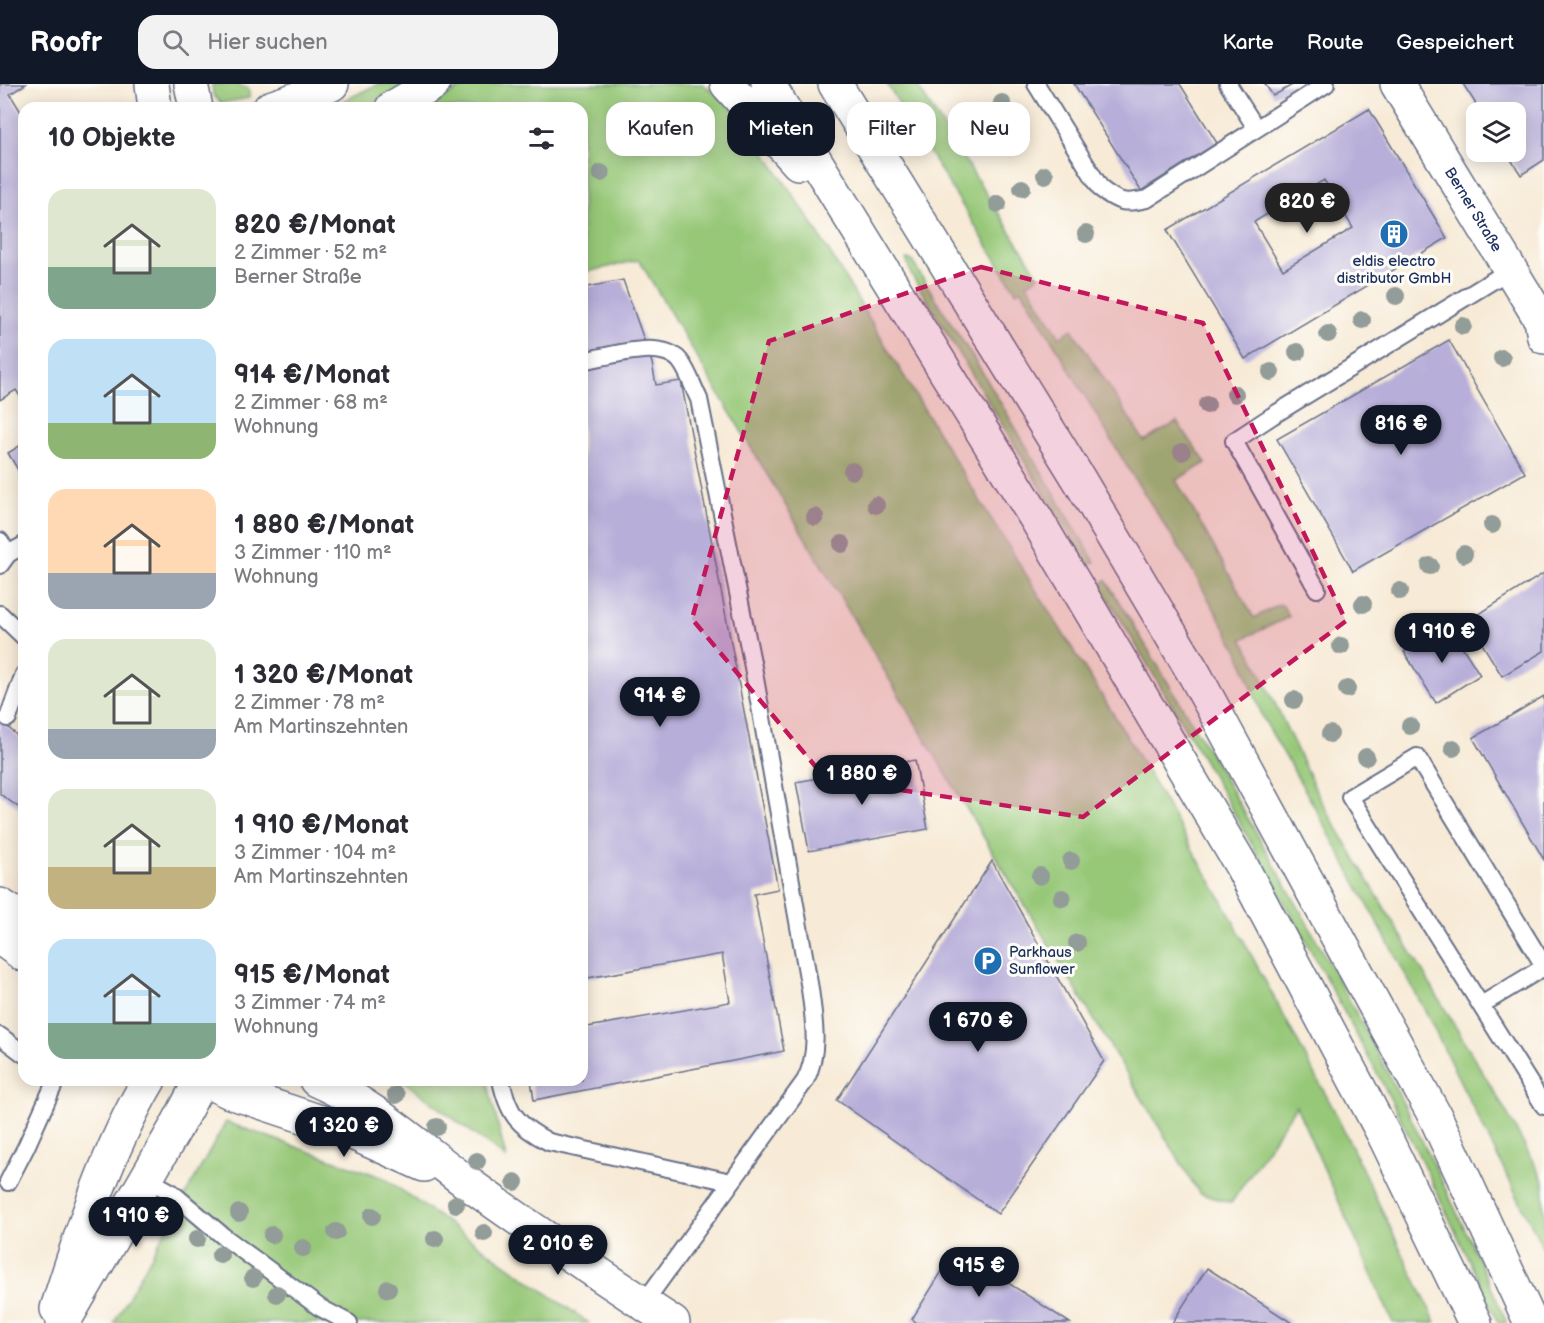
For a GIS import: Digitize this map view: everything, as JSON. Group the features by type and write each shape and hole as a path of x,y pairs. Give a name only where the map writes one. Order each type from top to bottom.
{"main road":[{"path":"152,84 154,102"},
{"path":"191,84 195,102"},
{"path":"276,84 297,84"},
{"path":"288,102 332,84"},
{"path":"402,102 433,84"},
{"path":"727,84 858,232"},
{"path":"768,84 1037,520 1241,865 1384,1135 1475,1323"},
{"path":"835,84 1080,481 1195,675 1436,1118 1531,1323"},
{"name":"Berner Straße","path":"1398,84 1541,320 1544,337"},
{"path":"0,905 18,916"},
{"path":"0,938 18,951"},
{"path":"52,1323 77,1244 119,1139 146,1086"},
{"path":"63,1323 177,1128 198,1086"},
{"path":"218,1086 348,1131 473,1187"},
{"path":"334,1086 408,1136 473,1187 673,1323"}],"lane":[{"path":"1036,84 1101,189 1114,199 1128,203 1147,199 1326,84"},
{"path":"1228,84 1257,128"},
{"path":"1317,589 1234,441 1510,270"},
{"path":"588,360 647,349 668,352 680,361 699,399 755,679 814,1020 813,1066 805,1081 644,1304"},
{"path":"3,554 18,548"},
{"path":"0,614 18,631"},
{"path":"8,718 18,690"},
{"path":"1481,1005 1544,966 1417,757 1350,797 1544,1106"},
{"path":"0,1036 18,1050"},
{"path":"8,1182 53,1086"},
{"path":"502,1086 505,1098 518,1122 549,1142 731,1182"},
{"path":"147,1179 171,1192 223,1236 319,1306 349,1323"}],"highlighted area":[{"path":"981,267 1203,323 1346,621 1083,817 826,779 692,619 769,341"}],"green space":[{"path":"212,84 235,84 249,89 249,98 227,102 220,102 213,95"},
{"path":"378,84 413,84 382,102 341,102"},
{"path":"467,84 703,84 727,104 727,156 767,156 810,220 957,464 1122,728 1223,902 1333,1108 1436,1323 1393,1323 1296,1106 1231,1203 1199,1193 639,260 588,272 588,102 436,102"},
{"path":"887,84 916,84 928,102 898,102"},
{"path":"936,115 948,134 948,156 962,156 1039,276 1027,284 1060,337 1072,329 1144,441 1177,422 1206,463 1176,480 1254,618 1280,604 1289,617 1242,639 1255,661 1322,803 1507,1113 1544,1182 1544,1250 1424,1009 1313,804 1263,718 1239,653 1180,549 1131,473 1022,290 1016,292 932,156 936,156"},
{"path":"906,259 911,260 984,375 1095,562 1088,564 1085,561 911,274"},
{"path":"1106,580 1268,853 1319,945 1418,1132 1507,1323 1498,1323 1422,1161 1373,1066 1240,823 1100,585"},
{"path":"410,1086 488,1086 506,1158"},
{"path":"226,1122 384,1178 589,1323 114,1323"}],"building":[{"path":"0,84 26,84 10,94 18,107 18,393 16,390 0,400"},
{"path":"1074,84 1180,84 1217,143 1141,191"},
{"path":"1265,84 1294,84 1273,96"},
{"path":"1463,84 1544,84 1544,160 1521,175 1513,162 1526,162 1526,102 1475,102"},
{"name":"eldis electro distributor GmbH","path":"1369,109 1447,238 1245,359 1167,230","holes":["1324,180 1353,228 1283,270 1254,222"]},
{"path":"623,280 652,363 656,385 681,381 778,889 754,894 784,1051 534,1100 532,1086 588,1086 588,1027 730,1002 722,954 588,978 588,287"},
{"path":"1449,340 1525,473 1353,571 1277,439"},
{"path":"18,447 18,470 8,453"},
{"path":"1544,573 1544,651 1502,676 1468,621"},
{"path":"1448,624 1480,675 1436,703 1404,652"},
{"path":"1544,696 1544,860 1473,738"},
{"path":"0,720 18,736 18,807 0,794"},
{"path":"915,760 928,829 809,851 796,782"},
{"name":"Parkhaus Sunflower","path":"992,861 1104,1061 998,1214 837,1100"},
{"path":"956,1249 1070,1323 917,1323 912,1319"},
{"path":"1207,1268 1292,1323 1172,1323"}],"place":[{"name":"eldis electro distributor GmbH","path":"1394,234"},
{"name":"Parkhaus Sunflower","path":"988,961"}]}
